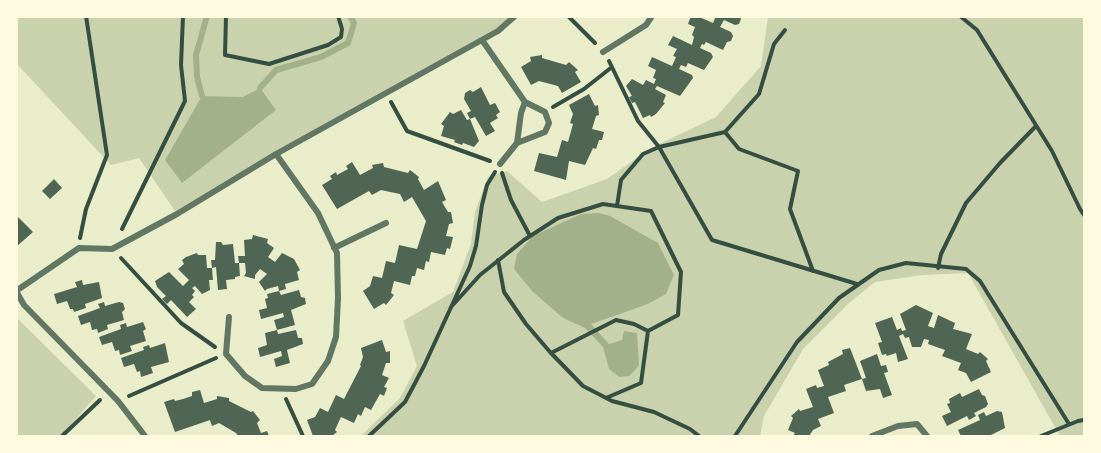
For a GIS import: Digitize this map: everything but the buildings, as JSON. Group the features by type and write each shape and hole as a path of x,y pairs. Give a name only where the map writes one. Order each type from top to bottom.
{"street":[{"path":"145,436 118,401 24,304 16,291 79,248 112,249 177,214 276,154 498,31 515,16"},
{"path":"603,52 646,25 652,16"},
{"path":"482,40 525,102 546,112 549,123 545,132 517,143 500,164"},
{"path":"517,143 521,113 525,102"},
{"path":"229,317 226,354 245,376 262,388 296,389 312,384 328,361 336,338 337,253 318,213 276,154"},
{"path":"334,248 386,223"},
{"path":"872,436 897,426 917,424 927,436"}],"path":[{"path":"79,248 86,209 107,155 86,16"},
{"path":"183,16 180,64 185,101 112,249 181,322 226,354"},
{"path":"226,16 225,55 269,64 328,45 340,38 342,29 338,16"},
{"path":"568,16 603,52 638,122 659,147 712,240 858,285"},
{"path":"960,16 977,30 1052,151 1084,215"},
{"path":"617,206 621,180 643,154 659,147 725,132 759,94 774,44 785,30"},
{"path":"546,112 584,89 612,67"},
{"path":"386,93 407,131 500,164"},
{"path":"938,268 941,254 966,203 1036,126"},
{"path":"725,132 739,149 798,171 790,209 814,271"},
{"path":"500,164 511,201 530,236"},
{"path":"369,436 405,402 451,307 470,266 476,246 487,185 500,164"},
{"path":"451,307 480,275 530,236 558,218 603,204 651,211 681,272 678,315 648,331"},
{"path":"498,260 504,292 550,353 583,386 606,398 654,412 690,429 699,436"},
{"path":"735,436 798,342 839,298 879,270 906,264 966,269 980,281 1069,424"},
{"path":"550,353 616,320 634,324 648,331"},
{"path":"606,398 641,382 648,331"},
{"path":"118,401 226,354"},
{"path":"282,390 303,436"},
{"path":"62,436 108,392"},
{"path":"1041,436 1084,420"}],"shaded area":[{"path":"17,17 510,17 498,31 276,154 177,214 139,158 111,165 17,64"},
{"path":"768,17 1084,17 1084,436 1060,436 968,273 922,275 875,282 849,303 803,349 764,416 760,436 361,436 400,398 417,366 403,321 453,292 471,244 475,212 488,177 507,171 542,202 607,179 651,148 716,117 761,66"},
{"path":"260,88 276,110 182,183 165,160 202,96 243,97"},
{"path":"598,213 610,216 658,243 674,275 666,294 648,304 591,324 609,344 622,340 624,331 637,333 639,366 629,376 619,377 609,369 603,347 585,328 563,318 532,291 514,269 517,254 533,236 581,214"},
{"path":"16,317 96,396 61,436 17,436"}],"waterway":[{"path":"202,96 197,77 196,55 207,16"},
{"path":"260,88 276,70 321,57 348,43 354,23 350,16"}]}
